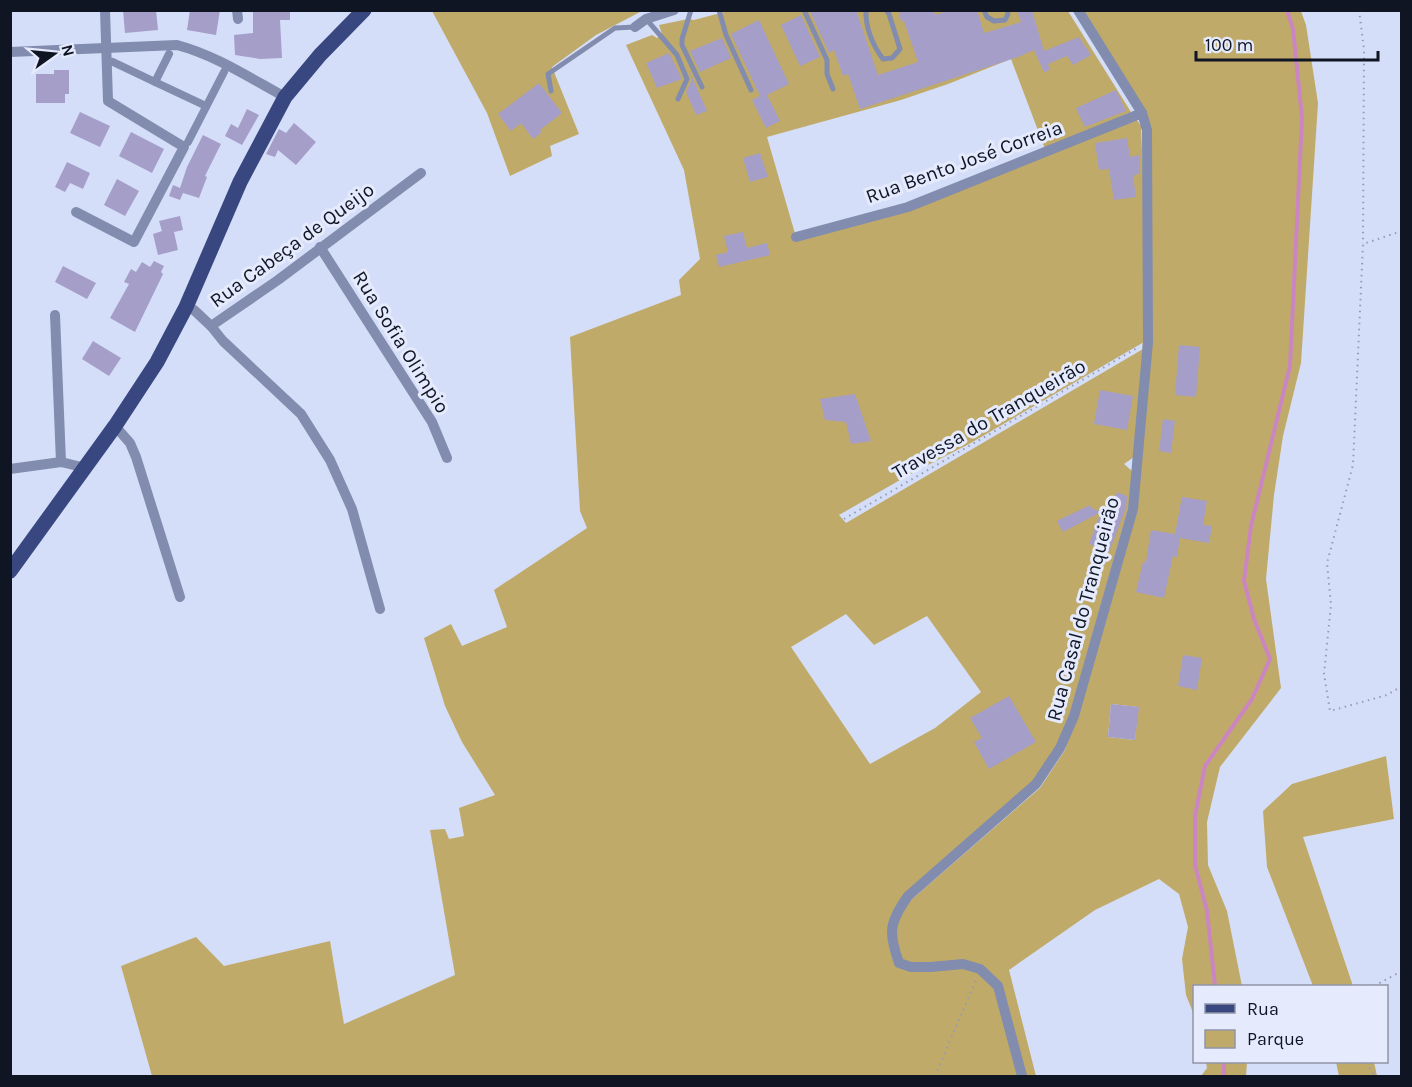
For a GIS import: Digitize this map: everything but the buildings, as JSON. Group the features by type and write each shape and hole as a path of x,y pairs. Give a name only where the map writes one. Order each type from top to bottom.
{"main road":[{"path":"10,571 86,468 157,362 186,307 240,182 285,97 320,55 364,10"}],"street":[{"path":"76,212 134,242 184,147 108,101 105,10"},
{"path":"635,27 645,19 674,10"},
{"name":"Rua Casal do Tranqueirão","path":"980,969 963,964 931,967 898,963 891,942 891,927 895,915 908,897 1036,784 1068,734 1133,509 1148,342 1147,130 1142,113 1078,10"},
{"path":"10,52 177,45 223,63 285,97"},
{"path":"155,82 169,54"},
{"path":"113,62 206,106"},
{"path":"188,142 224,72"},
{"name":"Rua Bento José Correia","path":"796,237 908,207 1142,113"},
{"name":"Rua Cabeça de Queijo","path":"186,307 194,310 211,326 278,280 421,172"},
{"name":"Rua Sofia Olimpio","path":"320,247 432,422 447,458"},
{"path":"55,315 61,462"},
{"path":"211,326 223,341 301,414 330,460 352,509 380,609"},
{"path":"115,426 130,443 136,457 180,597"},
{"path":"10,469 61,462 86,468"},
{"path":"980,969 998,986 1022,1077"}],"lane":[{"path":"691,10 682,45 702,87"},
{"path":"719,10 726,35 752,90"},
{"path":"804,10 827,60 827,74 833,89"},
{"path":"866,10 865,21 877,51 883,59 892,58 900,49 886,10"},
{"path":"984,10 987,18 994,21 1005,20 1007,10"},
{"path":"645,19 677,55 687,79 678,99"},
{"path":"551,91 548,74 615,28 635,27"}],"path":[{"path":"1359,10 1364,49 1363,244 1353,465 1327,563 1331,605 1324,674 1330,711 1387,695 1401,686"},
{"path":"1363,244 1401,231"},
{"name":"Travessa do Tranqueirão","path":"844,519 1148,342"},
{"path":"935,1077 980,969"},
{"path":"1377,985 1401,971"},
{"path":"1367,1063 1374,1077"}],"green space":[{"path":"432,11 642,11 596,35 552,67 579,134 550,146 552,156 510,176 487,113"},
{"path":"728,11 1068,11 1131,112 1045,149 1011,59 901,100 767,137 796,237 905,210 1137,120 1141,126 1144,201 1144,342 969,444 926,466 922,462 914,466 914,472 839,515 846,523 1143,349 1134,457 1124,464 1132,471 1131,498 1064,736 1036,784 894,913 898,965 963,966 980,971 998,986 1022,1076 152,1076 121,966 196,937 224,966 330,941 344,1024 455,975 430,830 445,829 449,839 464,836 459,808 495,795 462,742 445,706 424,638 451,624 462,646 507,627 494,590 587,528 580,511 570,337 681,295 679,280 700,259 684,170 626,45 652,35 657,38 662,34 659,25 688,19 694,20","holes":["846,614 874,645 927,616 981,692 935,728 870,764 791,647"]},
{"path":"1080,11 1301,11 1306,25 1318,103 1301,363 1283,436 1274,495 1266,579 1281,688 1220,767 1207,822 1208,865 1227,911 1242,985 1193,985 1193,1012 1186,995 1182,959 1188,927 1179,894 1159,879 1095,910 1009,970 1036,1076 1025,1076 999,986 981,968 900,962 896,952 896,915 1040,788 1065,750 1136,515 1151,130","holes":["1111,704 1138,707 1135,740 1108,737"]},
{"path":"1386,756 1394,819 1303,837 1353,985 1313,985 1267,867 1263,811 1292,784"},
{"path":"1206,1063 1247,1063 1246,1076 1201,1076 1207,1068"},
{"path":"1336,1063 1374,1063 1377,1076 1339,1076"}],"waterway":[{"path":"1215,985 1207,911 1195,865 1195,816 1205,766 1252,699 1270,659 1254,619 1244,581 1251,526 1290,366 1302,118 1293,29 1287,10"},
{"path":"1224,1063 1224,1076"}]}
